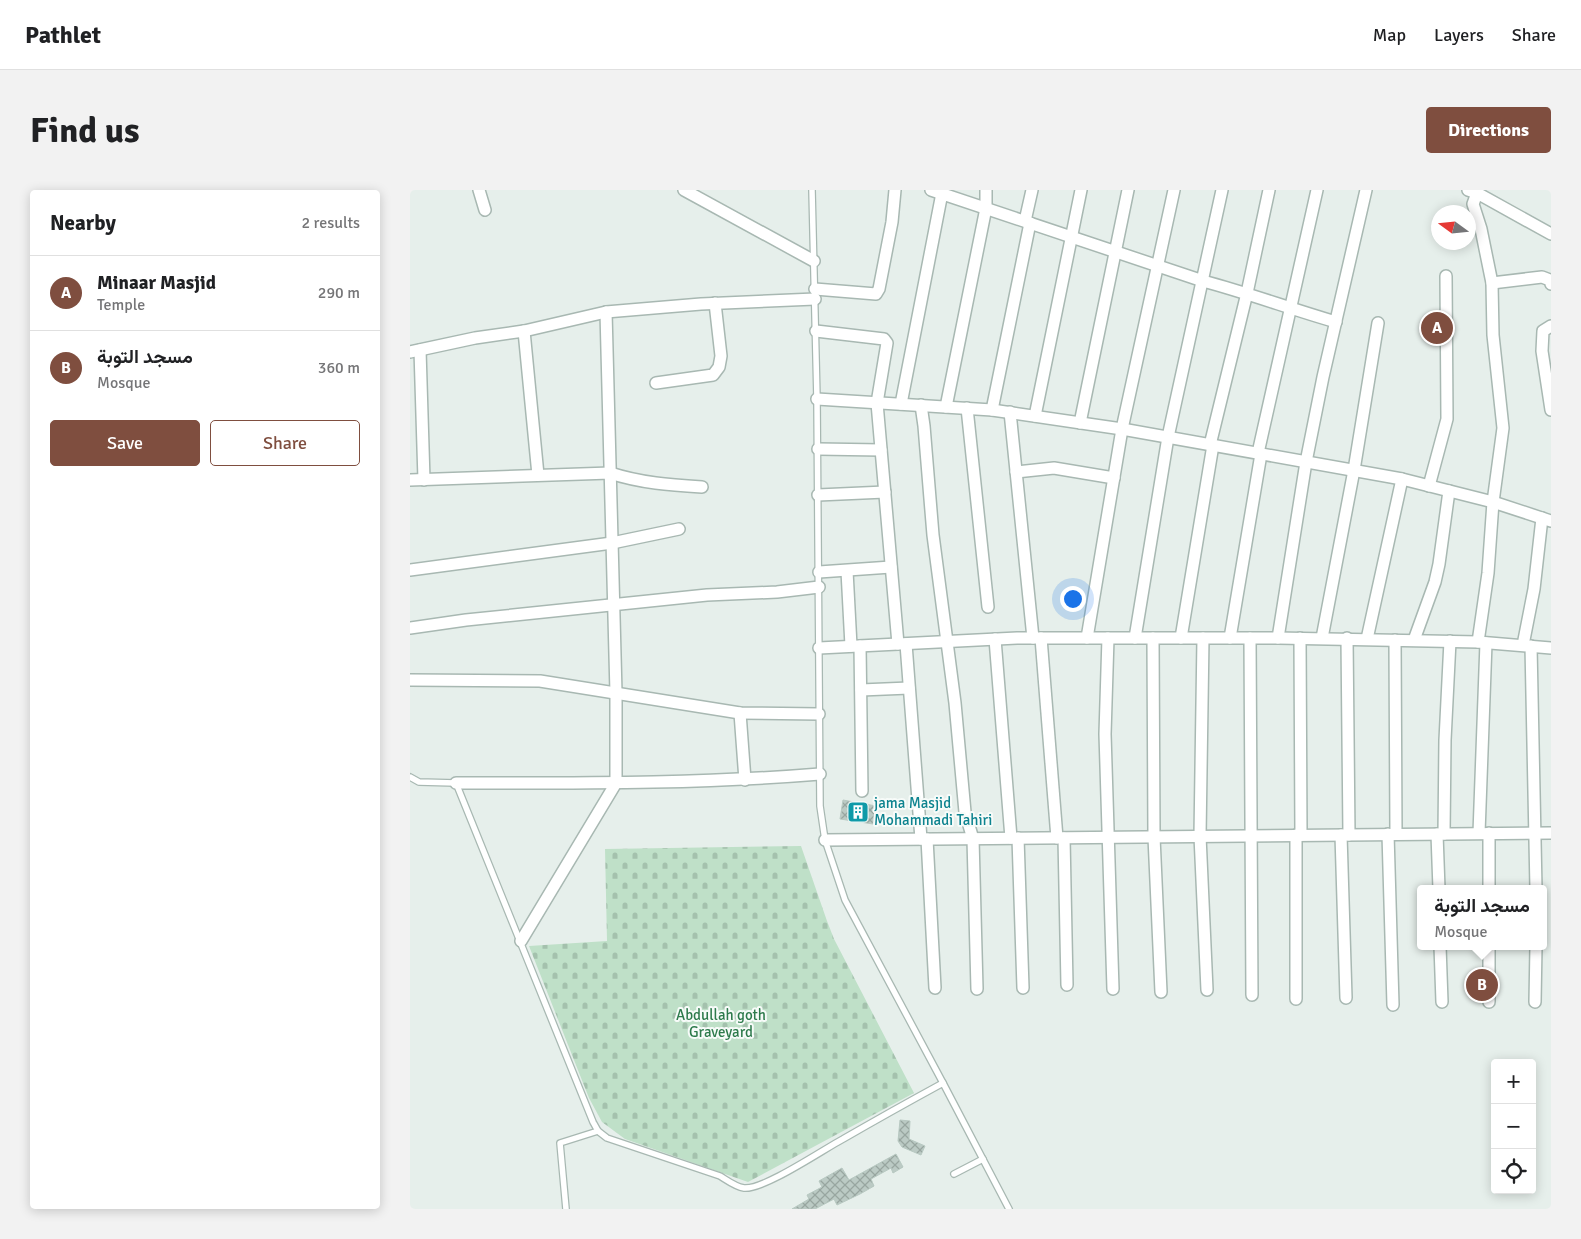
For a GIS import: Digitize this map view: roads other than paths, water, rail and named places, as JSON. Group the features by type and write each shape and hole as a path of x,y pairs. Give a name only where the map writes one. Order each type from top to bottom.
{"street":[{"path":"479,190 485,210"},
{"path":"684,190 814,261"},
{"path":"424,480 415,351 475,338 524,331 606,312 815,294 876,294 879,289 892,222 895,190"},
{"path":"946,407 986,208 986,190"},
{"path":"992,410 1032,190"},
{"path":"1036,416 1081,190"},
{"path":"1080,423 1128,190"},
{"path":"1087,638 1122,429 1174,190"},
{"path":"1135,638 1168,437 1222,190"},
{"path":"1181,638 1212,445 1269,190"},
{"path":"1230,638 1260,453 1317,190"},
{"path":"1278,638 1306,462 1366,190"},
{"path":"901,404 938,191 1203,281 1247,293 1291,310 1336,322"},
{"path":"1472,192 1551,234"},
{"path":"1472,192 1473,204 1481,229 1492,283 1493,335 1503,428 1493,502 1482,642 1484,833 1489,885"},
{"path":"1429,486 1447,419 1446,276"},
{"path":"1492,283 1542,277 1550,280 1551,284"},
{"path":"656,383 713,375 719,367 721,356 715,303"},
{"path":"521,941 616,783 616,693 606,312"},
{"path":"1322,638 1354,470 1378,323"},
{"path":"1551,326 1544,331 1542,351 1551,410"},
{"path":"524,331 538,475"},
{"path":"816,331 886,340 887,343 877,403 891,567 909,688 924,839 935,988"},
{"path":"818,399 992,410 1122,429 1402,479 1493,502 1546,520 1534,589 1527,646 1536,833 1536,885"},
{"path":"921,406 933,535 954,703 965,812 973,838 976,989"},
{"path":"967,408 988,607"},
{"path":"1010,412 1060,838 1067,985"},
{"path":"818,449 881,450"},
{"path":"1016,472 1054,468 1114,478"},
{"path":"410,480 610,473 634,481 662,485 702,487"},
{"path":"1367,639 1402,479"},
{"path":"1414,640 1435,582 1449,491"},
{"path":"818,495 885,492"},
{"path":"410,570 612,543 679,529"},
{"path":"818,572 891,567"},
{"path":"847,571 861,690 862,792"},
{"path":"410,628 466,620 707,595 777,592 819,587"},
{"path":"819,648 1037,638 1347,638 1482,642 1551,648"},
{"path":"1108,638 1105,734 1114,989"},
{"path":"1153,638 1154,837 1161,992"},
{"path":"1203,638 1200,836 1207,990"},
{"path":"1250,638 1252,994"},
{"path":"1296,999 1300,638"},
{"path":"1346,998 1347,638"},
{"path":"996,639 1014,838 1022,988"},
{"path":"1393,1005 1392,834 1395,640"},
{"path":"1439,885 1444,740 1450,641"},
{"path":"410,680 540,681 740,713 820,714"},
{"path":"861,690 909,688"},
{"path":"740,713 746,780"},
{"path":"456,783 616,783 746,780 820,774"},
{"path":"825,840 1551,833"},
{"path":"1440,950 1442,1002"},
{"path":"1489,950 1489,1002"},
{"path":"1535,1002 1536,950"}],"lane":[{"path":"812,190 818,399 820,806 825,840 845,900 944,1083 1009,1209"},
{"path":"410,777 419,782 456,783 593,1122 598,1131 608,1138 720,1176 734,1185 744,1188 751,1187 783,1174 944,1083"},
{"path":"566,1209 560,1143 598,1131"},
{"path":"954,1174 983,1159"}],"place":[{"name":"Minaar Masjid","path":"1437,328"},
{"name":"jama Masjid Mohammadi Tahiri","path":"858,812"},
{"name":"مسجد التوبة","path":"1482,985"}],"park label":[{"name":"Abdullah goth Graveyard","path":"721,1024"}]}
